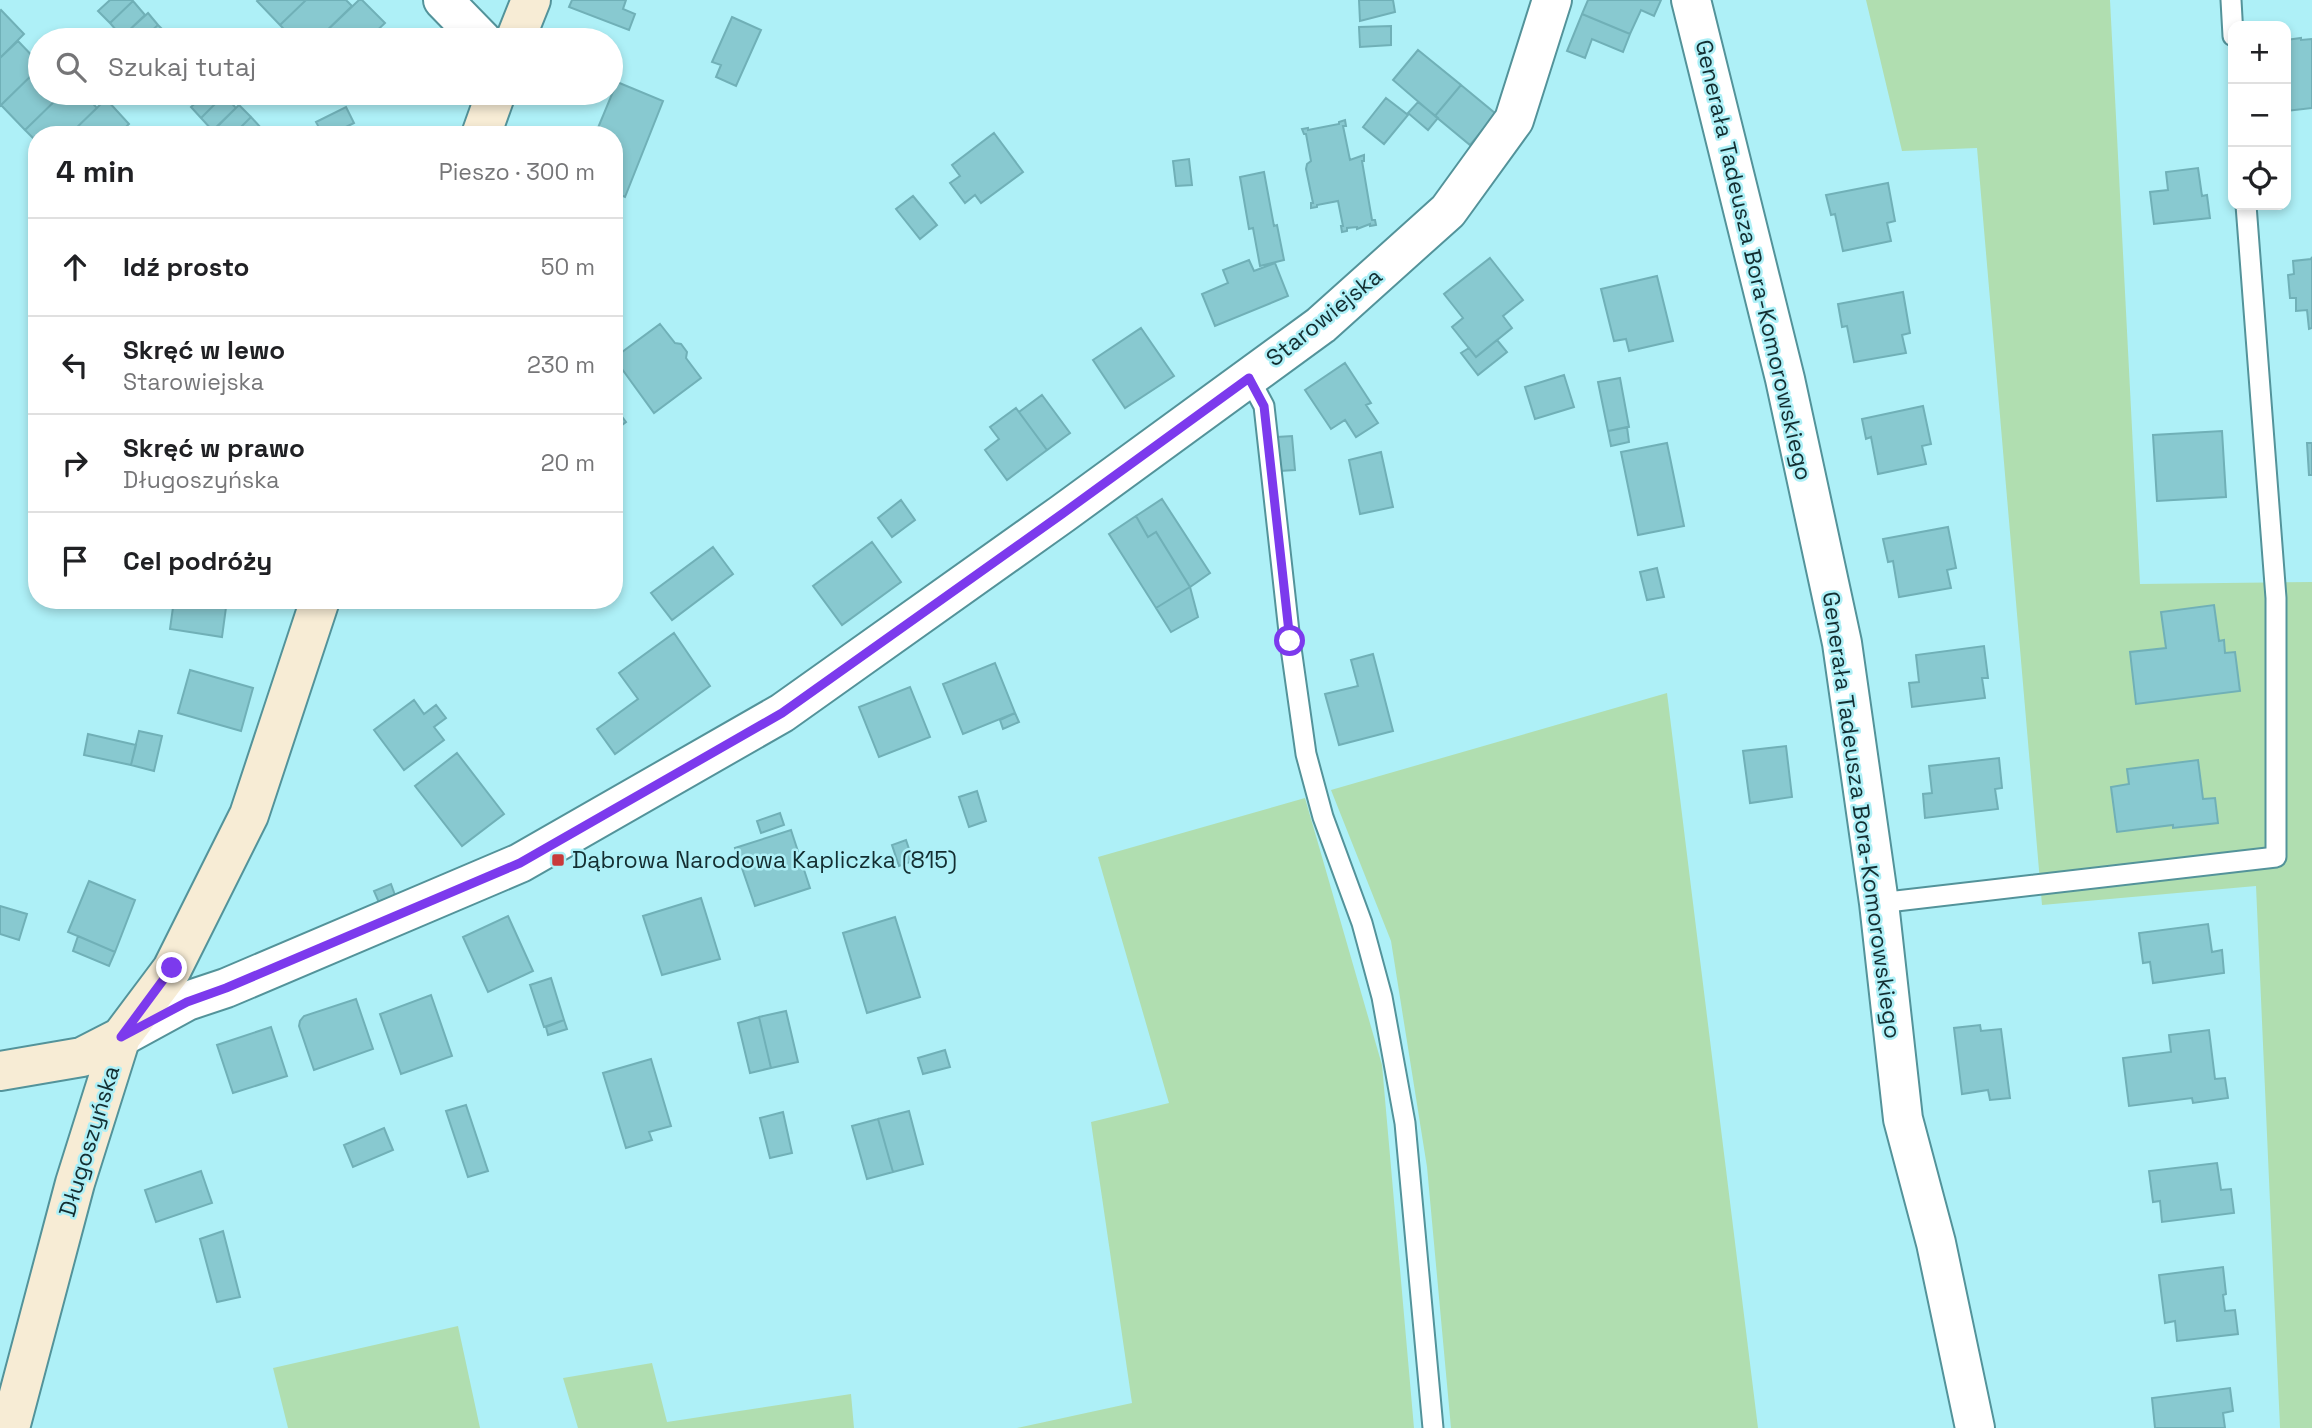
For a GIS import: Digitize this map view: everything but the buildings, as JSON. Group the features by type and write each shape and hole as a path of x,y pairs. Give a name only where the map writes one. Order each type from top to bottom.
{"street":[{"path":"443,0 470,28"},
{"path":"520,28 531,0"},
{"name":"Starowiejska","path":"0,1071 82,1057 187,1002 520,863 782,713 1051,522 1321,325 1448,211 1514,120 1552,0"},
{"name":"Generała Tadeusza Bora-Komorowskiego","path":"1691,0 1785,379 1842,643 1879,902 1903,1119 1936,1243 1975,1428"},
{"path":"484,126 492,105"},
{"name":"Długoszyńska","path":"10,1428 75,1183 121,1037 172,968 248,815 317,609"}],"lane":[{"path":"2231,0 2232,21"},
{"path":"1879,902 2276,857 2276,598 2246,210"},
{"path":"1249,378 1264,406 1290,641 1306,754 1323,817 1362,923 1382,997 1405,1123 1433,1428"}],"green space":[{"path":"1866,0 2110,0 2140,584 2312,582 2312,1428 2280,1428 2256,886 2042,905 1977,148 1902,151"},
{"path":"1667,693 1758,1428 1451,1428 1427,1167 1391,941 1331,790"},
{"path":"1305,798 1382,1065 1414,1428 1017,1428 1132,1403 1091,1122 1169,1103 1098,857"},
{"path":"458,1326 480,1428 288,1428 273,1368"},
{"path":"652,1363 667,1422 851,1394 854,1428 578,1428 563,1378"}],"place":[{"name":"Dąbrowa Narodowa Kapliczka (815)","path":"558,860"}],"route":[{"path":"172,968 121,1037 187,1002 226,988 520,863 782,713 1249,378 1264,406 1290,641"}]}
